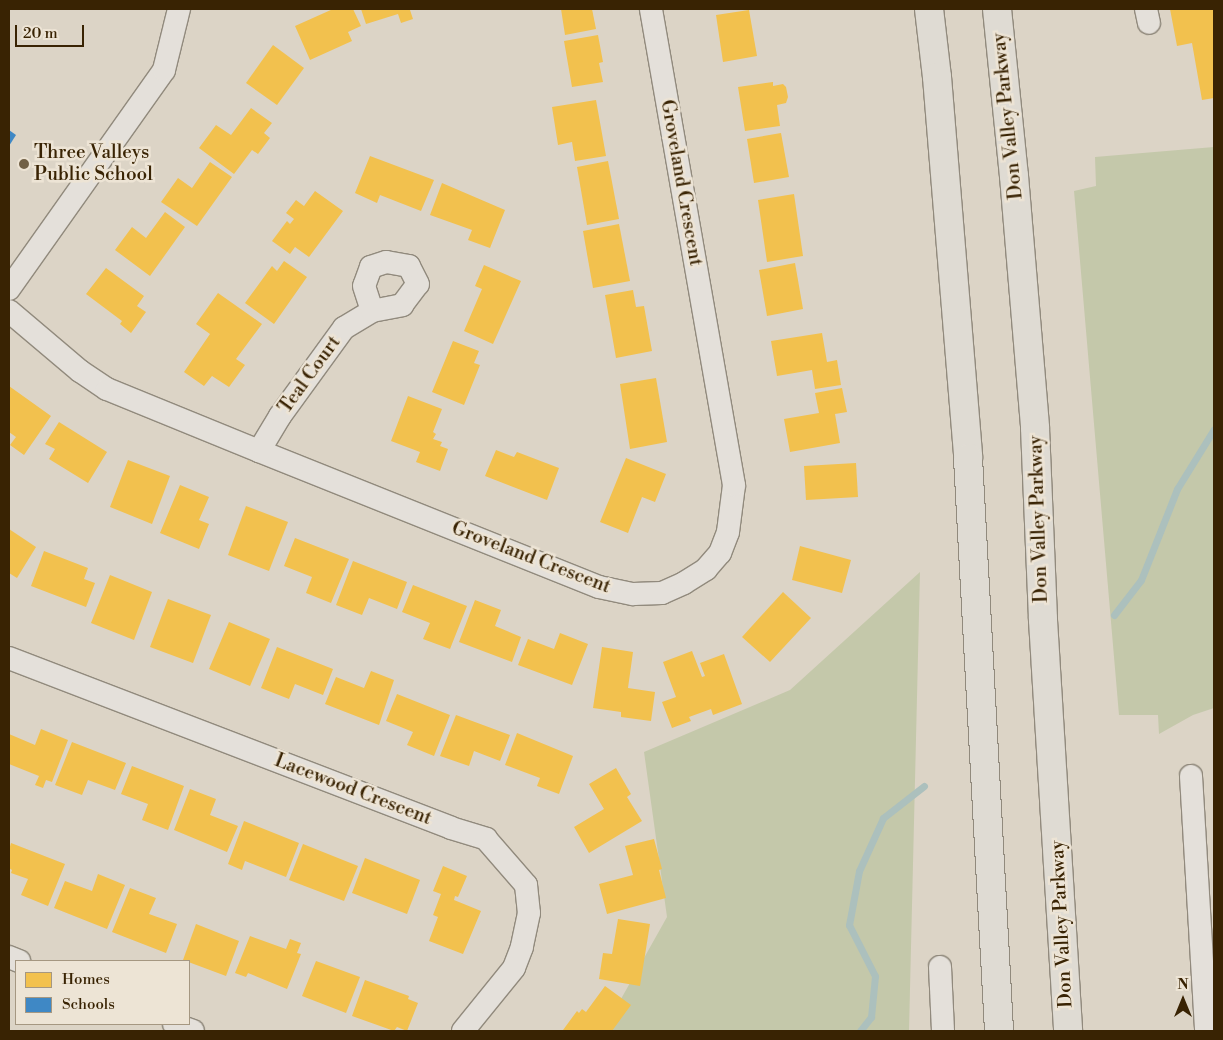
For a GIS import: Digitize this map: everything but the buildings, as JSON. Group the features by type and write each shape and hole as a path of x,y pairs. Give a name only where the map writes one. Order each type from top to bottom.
{"highway":[{"path":"929,9 937,77 968,458 999,1031"},
{"name":"Don Valley Parkway","path":"997,9 1014,176 1035,428 1043,620 1068,1031"}],"street":[{"path":"9,289 164,70 179,9"},
{"name":"Groveland Crescent","path":"9,311 73,366 107,389 259,451 599,587 633,594 662,593 684,583 706,568 720,553 728,532 734,486 651,9"},
{"name":"Teal Court","path":"259,451 280,416 344,328 372,311"},
{"name":"Lacewood Crescent","path":"9,658 451,828 486,839 526,885 529,913 522,947 514,968 463,1031"},
{"path":"1191,776 1206,1031"},
{"path":"940,968 943,1031"},
{"path":"177,1025 193,1031"}],"green space":[{"path":"1214,147 1214,708 1193,715 1159,734 1158,715 1119,715 1074,191 1096,186 1095,157"},
{"path":"920,572 909,1031 603,1031 667,917 644,752 790,690"}],"waterway":[{"path":"1114,615 1141,580 1177,489 1214,429"},
{"path":"860,1031 871,1017 875,976 849,925 859,871 883,818 924,786"}],"place":[{"name":"Three Valleys Public School","path":"24,164"}]}
